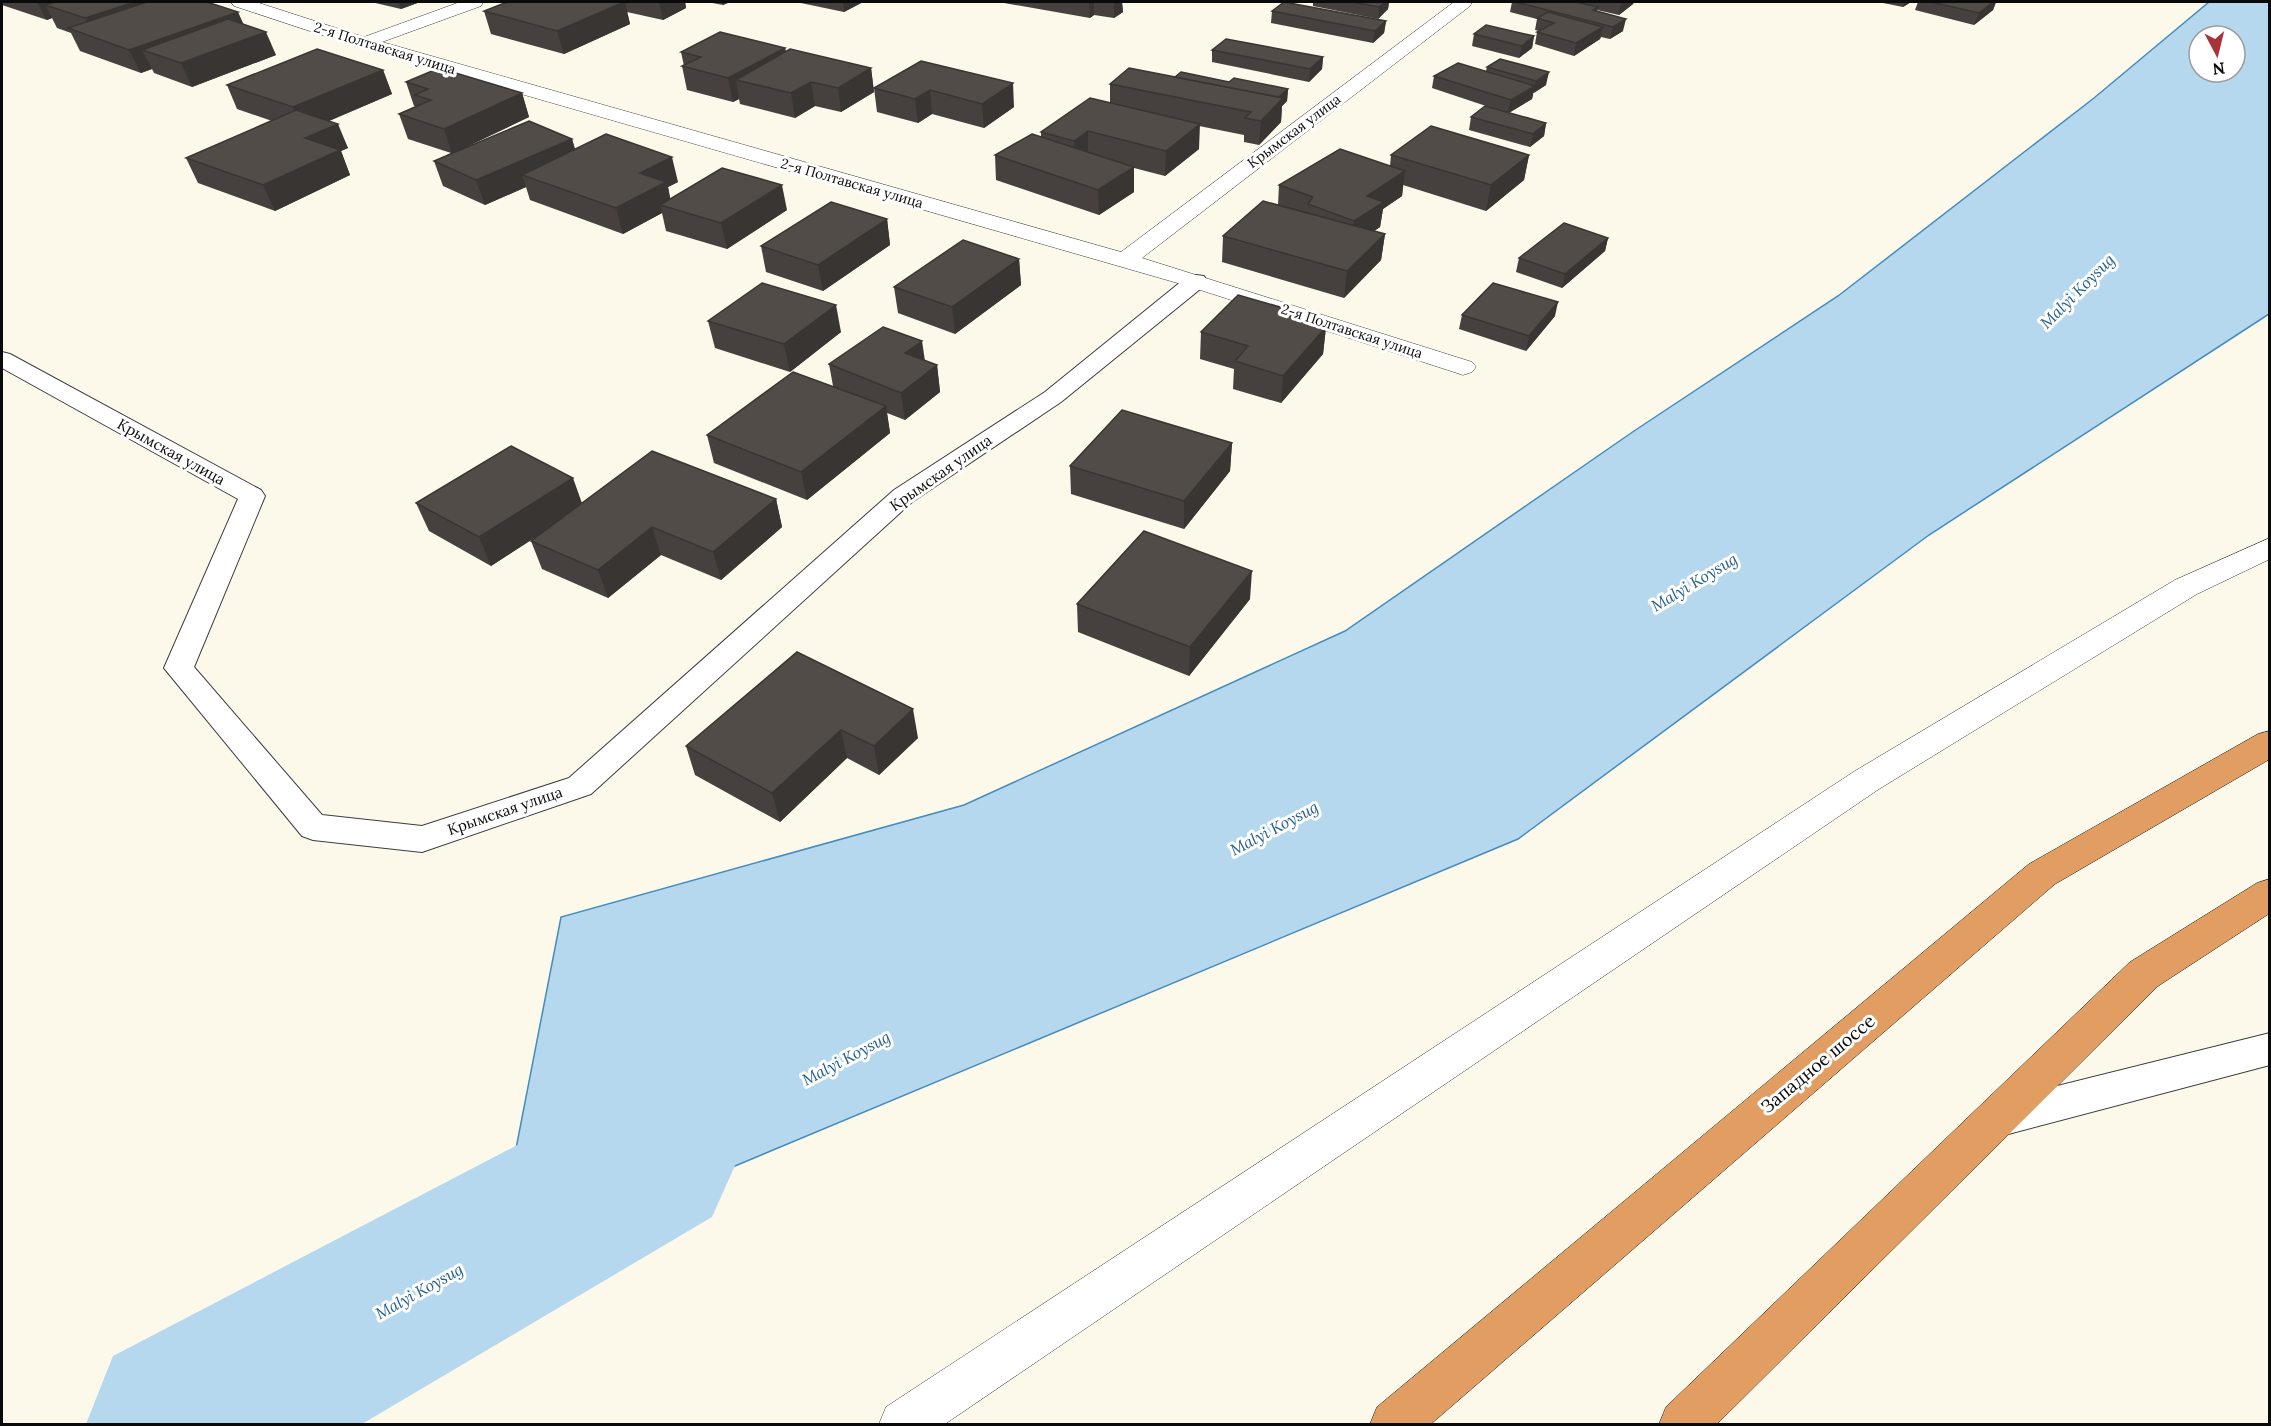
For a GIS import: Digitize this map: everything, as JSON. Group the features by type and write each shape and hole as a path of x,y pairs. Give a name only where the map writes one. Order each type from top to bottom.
{"highway":[{"name":"Западное шоссе","path":"1394,1425 2042,874 2270,743"},
{"path":"1683,1425 2144,974 2270,894"}],"street":[{"name":"2-я Полтавская улица","path":"240,2 364,44 1196,281 1463,367"},
{"path":"364,44 475,2"},
{"name":"Крымская улица","path":"1124,261 1464,2"},
{"path":"903,1425 1867,780 2187,587 2270,547"}],"lane":[{"name":"Крымская улица","path":"2,359 252,496 179,668 313,827 422,839 580,786 903,496 1053,397 1196,281"},
{"path":"1997,1119 2270,1049"}],"water":[{"path":"2209,2 2269,2 2269,314 1929,535 1518,839 493,1267 561,917 964,805 1345,631 1634,431 1838,296 2094,98"}],"building":[{"path":"56,2 135,2 85,18 45,5"},
{"path":"147,2 207,2 238,12 129,50 68,28"},
{"path":"507,2 624,2 557,31 484,11"},
{"path":"1284,2 1386,21 1375,31 1272,11"},
{"path":"1352,2 1385,2 1379,7"},
{"path":"1516,2 1576,2 1598,7 1593,10 1626,19 1613,27"},
{"path":"1931,2 1993,2 1979,13"},
{"path":"1548,12 1603,27 1576,43 1537,32 1554,23 1537,18"},
{"path":"228,19 266,32 181,63 142,50"},
{"path":"1486,25 1534,36 1522,46 1474,34"},
{"path":"720,32 785,48 728,78 682,66 701,57 681,52"},
{"path":"1226,39 1323,57 1310,69 1212,50"},
{"path":"317,49 383,70 293,107 227,85"},
{"path":"790,49 871,68 838,88 811,82 791,93 736,80"},
{"path":"1500,59 1549,72 1536,81 1487,67"},
{"path":"921,61 1013,83 982,104 930,90 915,99 874,88"},
{"path":"1458,63 1535,86 1511,100 1434,76"},
{"path":"439,68 522,93 444,129 399,114 431,100 415,95 428,89 406,82"},
{"path":"1129,68 1283,98 1261,121 1245,118 1251,112 1110,84"},
{"path":"1181,72 1229,82 1234,78 1288,89 1279,97 1175,77"},
{"path":"1090,98 1200,124 1166,151 1088,131 1074,141 1041,132"},
{"path":"1485,106 1546,123 1533,134 1471,117"},
{"path":"296,110 338,124 305,138 340,150 263,185 186,158"},
{"path":"529,121 572,139 476,180 434,161"},
{"path":"1431,126 1529,155 1491,185 1391,155"},
{"path":"606,134 672,157 640,173 666,182 616,208 522,175"},
{"path":"1032,134 1134,167 1098,190 995,155"},
{"path":"1340,149 1405,171 1367,196 1384,202 1354,221 1308,204 1313,197 1279,185"},
{"path":"722,168 782,185 721,223 660,205"},
{"path":"1263,201 1385,234 1347,271 1223,236"},
{"path":"831,202 887,219 818,265 761,246"},
{"path":"1564,223 1608,238 1565,274 1519,258"},
{"path":"963,240 1019,259 952,307 894,287"},
{"path":"762,283 836,305 784,344 708,321"},
{"path":"1493,283 1558,302 1529,336 1462,315"},
{"path":"1238,295 1294,311 1288,316 1326,327 1283,376 1235,361 1248,346 1201,332"},
{"path":"883,327 922,341 905,353 937,365 901,393 829,364"},
{"path":"793,372 886,406 801,472 707,435"},
{"path":"1122,410 1232,443 1184,501 1070,466"},
{"path":"511,446 573,478 479,537 416,503"},
{"path":"652,451 776,499 713,552 652,527 598,570 531,541"},
{"path":"1144,531 1252,571 1190,647 1077,604"},
{"path":"797,652 913,709 874,746 841,730 772,793 686,746"}],"waterway":[{"name":"Malyi Koysug","path":"181,1424 653,1161"}]}
